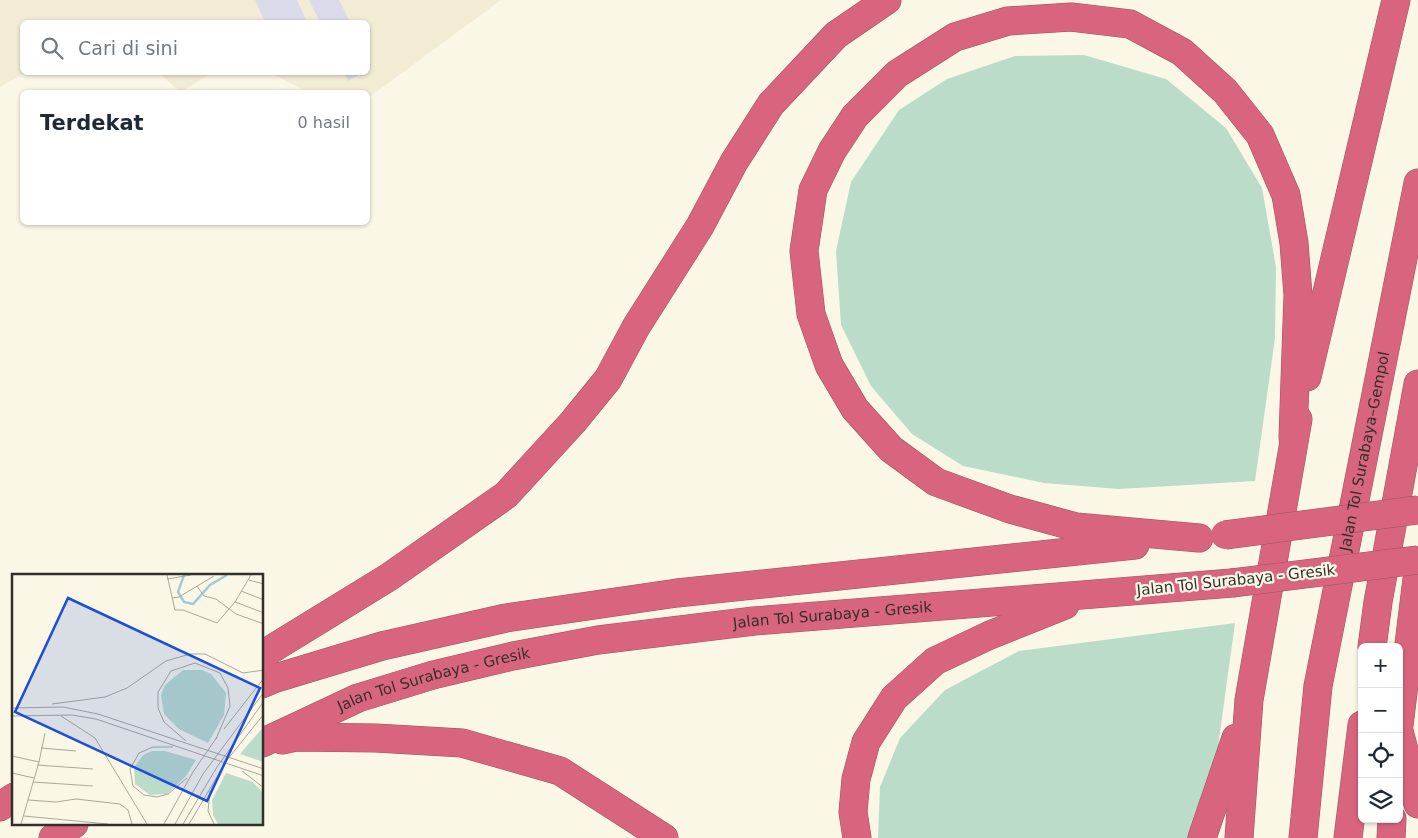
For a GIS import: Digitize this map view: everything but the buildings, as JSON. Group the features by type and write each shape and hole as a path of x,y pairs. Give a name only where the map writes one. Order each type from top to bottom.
{"highway":[{"path":"264,654 389,577 506,495 573,422 608,379 636,327 700,226 734,162 771,104 836,35 887,0"},
{"path":"1239,838 1249,700 1294,436 1396,0"},
{"path":"1212,536 1076,527 1010,509 936,482 891,449 855,409 828,365 811,314 804,251 813,190 832,151 855,116 897,74 955,37 1008,21 1072,17 1130,24 1182,52 1226,91 1260,135 1286,195 1294,243 1298,295 1294,436"},
{"name":"Jalan Tol Surabaya–Gempol","path":"1303,838 1318,686 1418,183"},
{"path":"1373,643 1378,602 1418,384"},
{"path":"264,683 382,646 506,618 677,593 1212,536 1418,510"},
{"name":"Jalan Tol Surabaya - Gresik","path":"264,742 358,698 432,675 514,656 598,640 754,621 1232,583 1418,560"},
{"path":"1403,693 1418,571"},
{"path":"857,838 853,812 858,770 866,742 894,698 935,661 990,635 1092,594"},
{"path":"1202,838 1249,700"},
{"path":"1348,838 1361,733"},
{"path":"1400,733 1418,804"},
{"path":"264,743 296,737 462,742 560,770 664,838"},
{"path":"0,807 12,798"},
{"path":"1390,838 1392,823"},
{"path":"53,838 71,826"}],"shaded area":[{"path":"0,0 501,0 370,97 370,90 304,90 274,75 370,75 370,20 20,20 21,75 0,87"},
{"path":"161,75 209,75 183,90 178,90"}],"green space":[{"path":"1084,55 1166,79 1226,128 1262,188 1276,267 1275,338 1255,481 1119,489 1044,483 963,466 912,434 871,386 841,325 836,251 851,182 899,110 947,79 1015,56"},
{"path":"1235,623 1218,747 1194,838 878,838 880,787 900,738 945,690 1019,651"}]}
